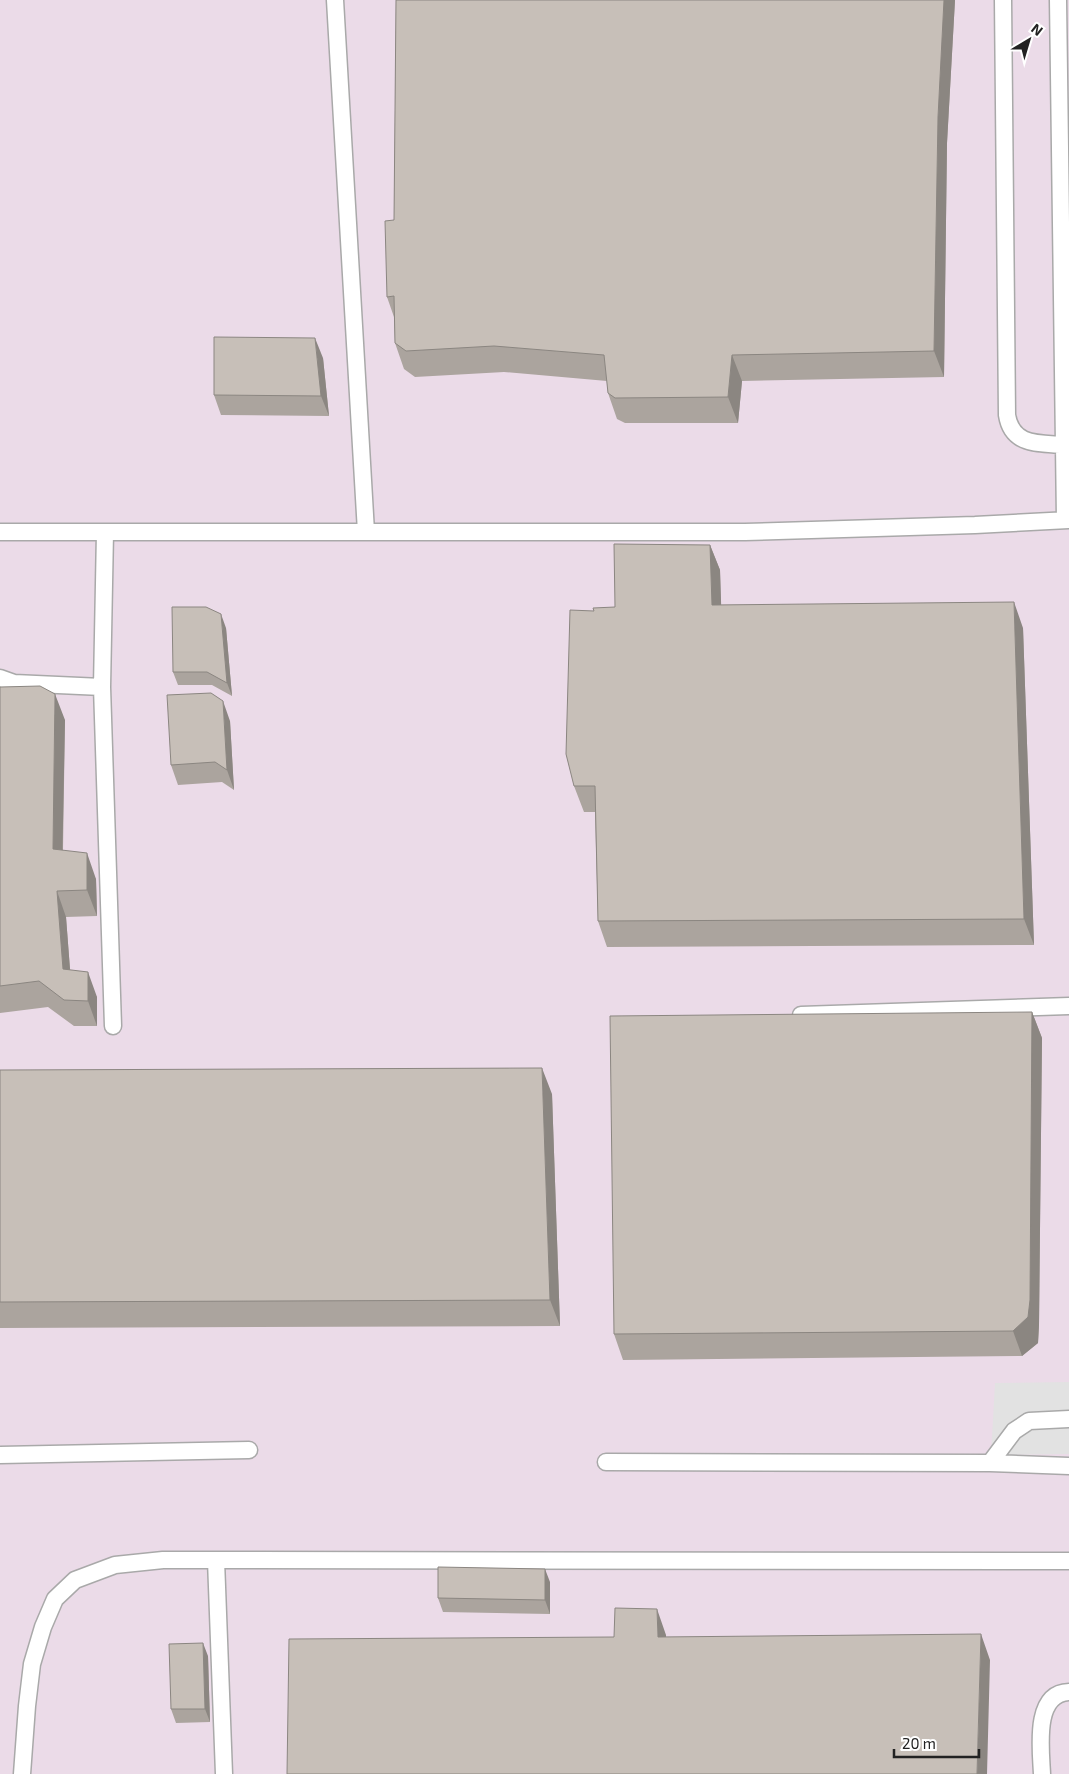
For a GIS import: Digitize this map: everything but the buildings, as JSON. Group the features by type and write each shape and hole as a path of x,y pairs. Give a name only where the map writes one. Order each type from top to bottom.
{"lane":[{"path":"335,0 366,532"},
{"path":"1004,0 1007,415 1009,426 1023,440 1064,445"},
{"path":"0,532 745,532 975,525 1067,520 1064,445 1058,0"},
{"path":"105,532 102,687 113,1026"},
{"path":"0,678 14,683 102,687"},
{"path":"781,1016 1069,1006"},
{"path":"990,1463 1014,1431 1029,1421 1069,1419"},
{"path":"0,1455 249,1450"},
{"path":"606,1462 990,1463 1069,1466"},
{"path":"22,1774 32,1664 43,1627 55,1599 75,1580 115,1564 163,1560 1069,1560"},
{"path":"216,1560 224,1774"},
{"path":"1042,1774 1042,1715 1046,1704 1055,1696 1069,1692"}],"shaded area":[{"path":"0,0 1069,0 1069,1774 0,1774"},
{"path":"1069,1382 1069,1454 991,1455 995,1383"}]}
